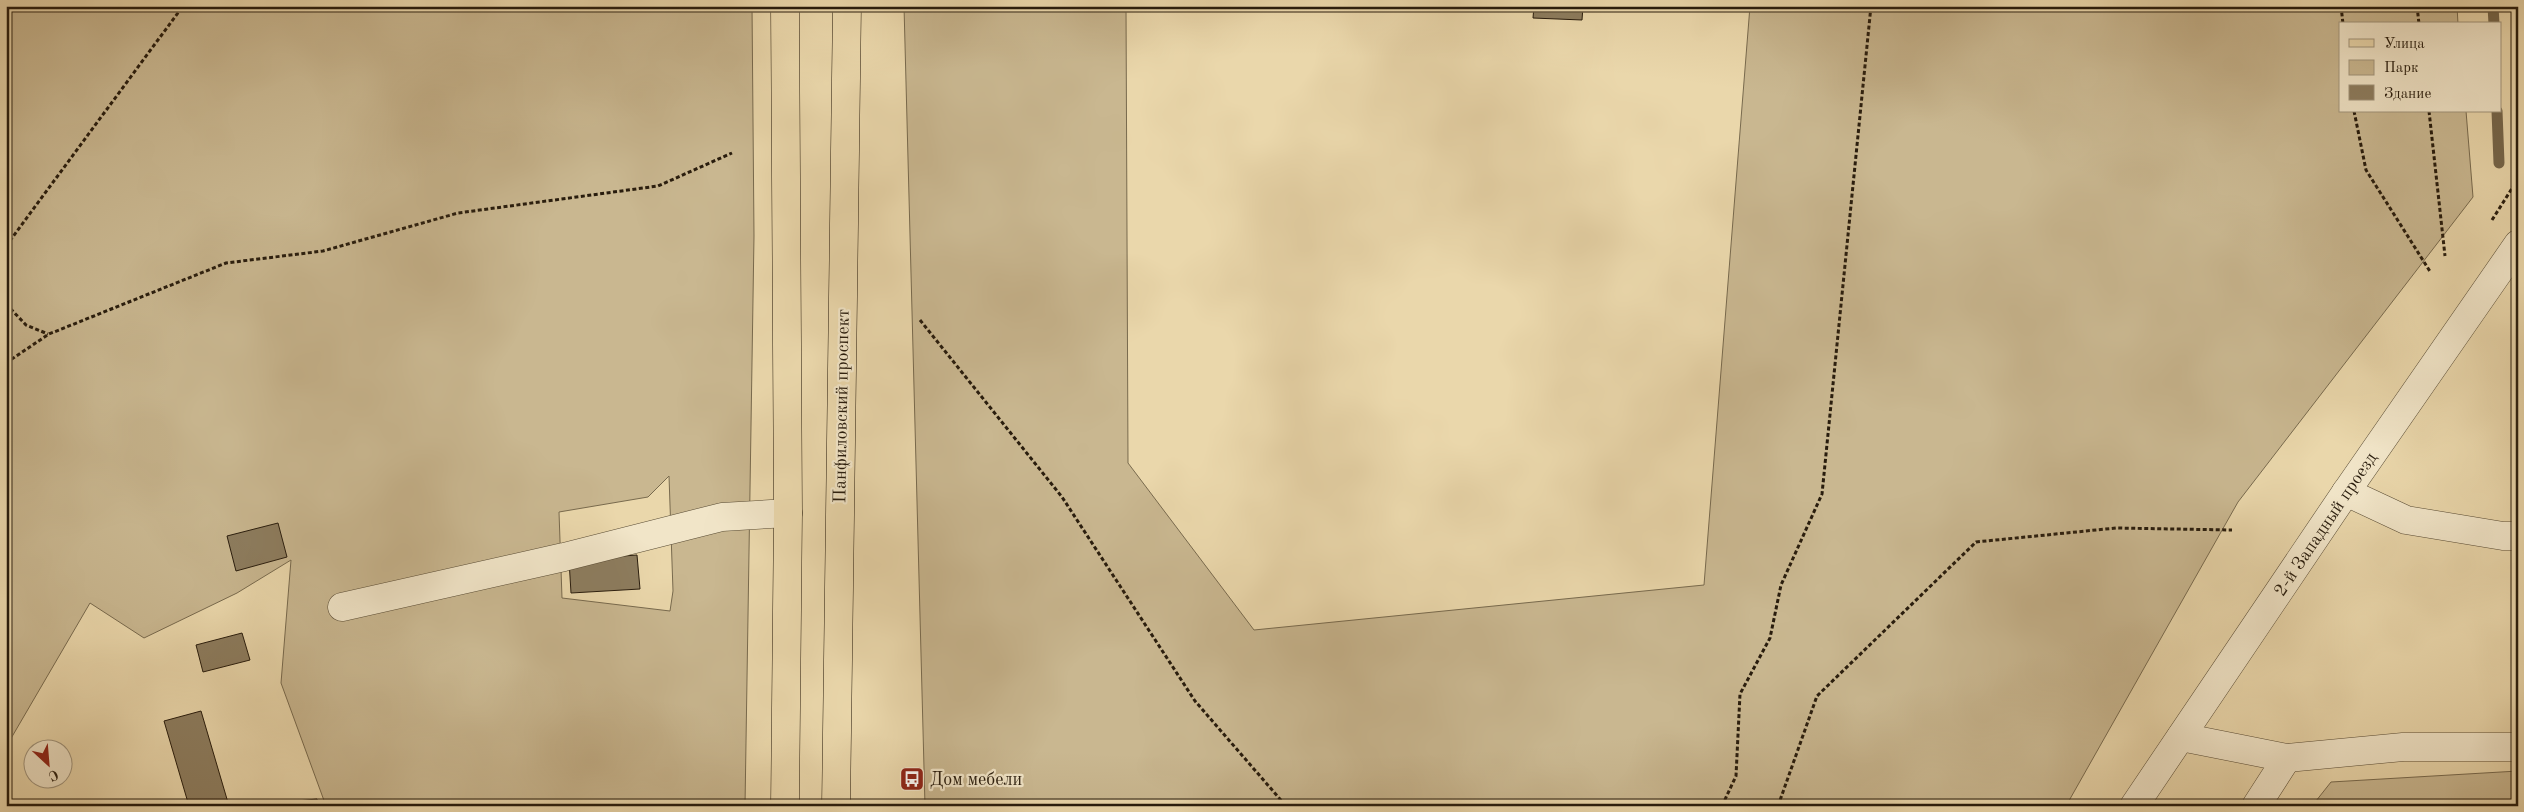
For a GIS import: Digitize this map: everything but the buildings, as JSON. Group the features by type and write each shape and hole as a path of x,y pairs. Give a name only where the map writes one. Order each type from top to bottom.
{"main road":[{"path":"785,6 788,513 785,806"},
{"name":"Панфиловский проспект","path":"836,806 847,6"}],"street":[{"name":"2-й Западный проезд","path":"2134,806 2346,492 2518,244"},
{"path":"2346,492 2406,520 2503,536 2518,536"},
{"path":"342,607 722,517 788,513"},
{"path":"2181,737 2287,758 2403,747 2518,747"},
{"path":"2256,806 2287,758"}],"path":[{"path":"6,246 183,6"},
{"path":"1722,806 1736,776 1740,694 1770,638 1781,584 1822,494 1871,6"},
{"path":"2342,6 2343,22"},
{"path":"2417,6 2419,22"},
{"path":"2354,112 2366,170 2431,273"},
{"path":"2428,112 2445,256"},
{"path":"6,363 49,334 226,263 323,251 458,213 658,186 732,153"},
{"path":"6,304 26,325 49,334"},
{"path":"920,320 1062,497 1195,701 1286,806"},
{"path":"1778,806 1817,696 1976,542 2116,528 2232,530"}],"green space":[{"path":"6,6 752,6 754,236 745,806 326,806 281,683 291,560 237,593 144,638 90,603 6,747","holes":["669,476 673,591 670,611 562,598 559,512 648,497"]},
{"path":"904,6 1126,6 1128,463 1254,630 1704,585 1750,6 2457,6 2458,22 2339,22 2339,112 2466,112 2473,197 2238,502 2066,806 925,806"},
{"path":"2518,771 2518,806 2312,806 2331,782"}],"waterway":[{"path":"2493,6 2494,22"},
{"path":"2497,112 2499,163"}],"place":[{"name":"Дом мебели","path":"912,779"}]}
